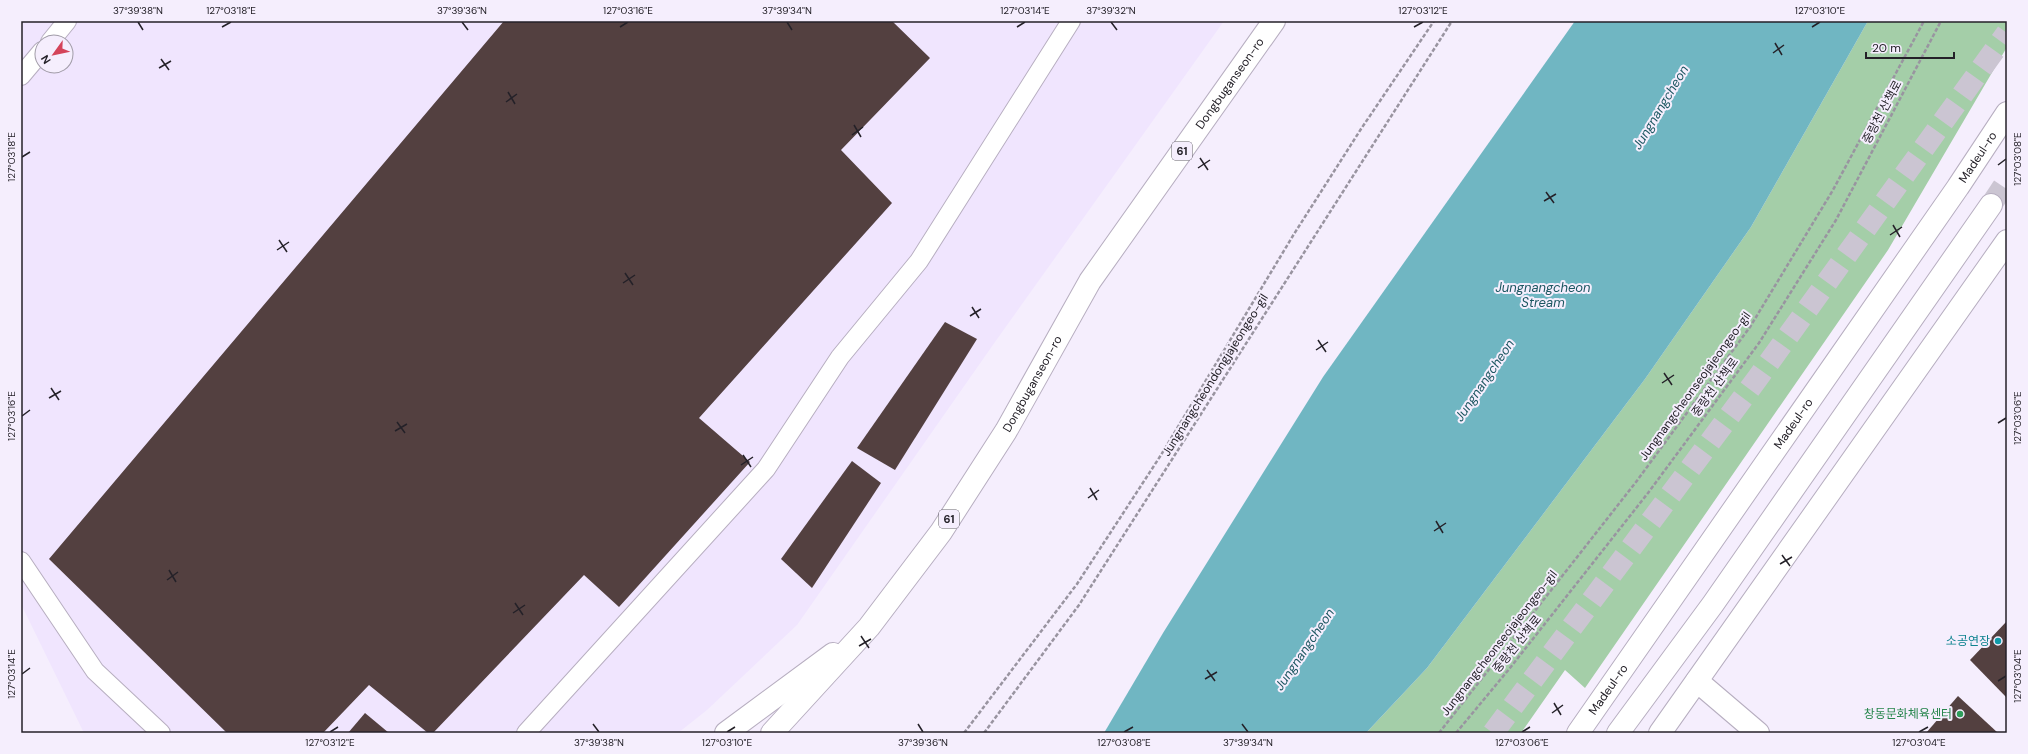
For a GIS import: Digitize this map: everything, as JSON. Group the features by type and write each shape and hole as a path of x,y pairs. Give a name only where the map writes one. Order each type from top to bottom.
{"main road":[{"name":"Dongbuganseon-ro","path":"772,733 869,627 941,532 1006,431 1090,281 1274,21"},
{"name":"Madeul-ro","path":"1578,733 1958,186 2007,113"},
{"path":"1618,733 1713,604 1991,205"},
{"path":"1660,733 2007,241"},
{"path":"726,733 760,706 869,627"},
{"path":"1697,681 1758,733"}],"lane":[{"path":"56,34 67,21"},
{"path":"526,733 766,469 840,357 919,261 1070,21"},
{"path":"21,76 34,61"},
{"path":"21,561 95,671 161,733"}],"path":[{"path":"964,733 1077,584 1166,449 1294,234 1361,129 1434,21"},
{"name":"Jungnangcheondongjajeongeo-gil","path":"984,733 1079,605 1452,21"},
{"name":"Jungnangcheonseojajeongeo-gil","path":"1439,733 1636,482 1750,326 1833,190 1924,21"},
{"name":"중랑천 산책로","path":"1456,733 1510,668 1648,493 1759,343 1836,220 1941,21"}],"shaded area":[{"path":"21,21 1224,21 995,342 797,625 707,710 678,733 84,733 21,604"}],"green space":[{"path":"1868,21 2007,21 2007,47 1888,250 1585,688 1565,670 1521,733 1366,733 1427,668 1645,379 1751,227"}],"water":[{"name":"Jungnangcheon Stream","path":"1575,21 1868,21 1751,227 1645,379 1427,668 1366,733 1104,733 1163,633 1323,377"}],"building":[{"path":"504,21 892,21 930,58 841,150 892,203 699,418 750,462 619,607 584,575 433,733 428,733 369,685 323,733 227,733 49,559"},
{"path":"945,322 977,339 895,470 857,448"},
{"path":"852,461 881,483 812,588 781,559"},
{"name":"소공연장","path":"2007,621 2007,698 1970,660"},
{"name":"창동문화체육센터","path":"1958,696 1998,733 1926,733"},
{"path":"365,713 389,733 348,733"}],"tunnel":[{"path":"1493,733 1757,379 2007,33"},
{"path":"1991,205 2007,181"}],"place":[{"name":"소공연장","path":"1998,641"},
{"name":"창동문화체육센터","path":"1960,714"}],"water label":[{"name":"Jungnangcheon","path":"1660,107"},
{"name":"Jungnangcheon","path":"1484,380"},
{"name":"Jungnangcheon","path":"1304,649"}]}
